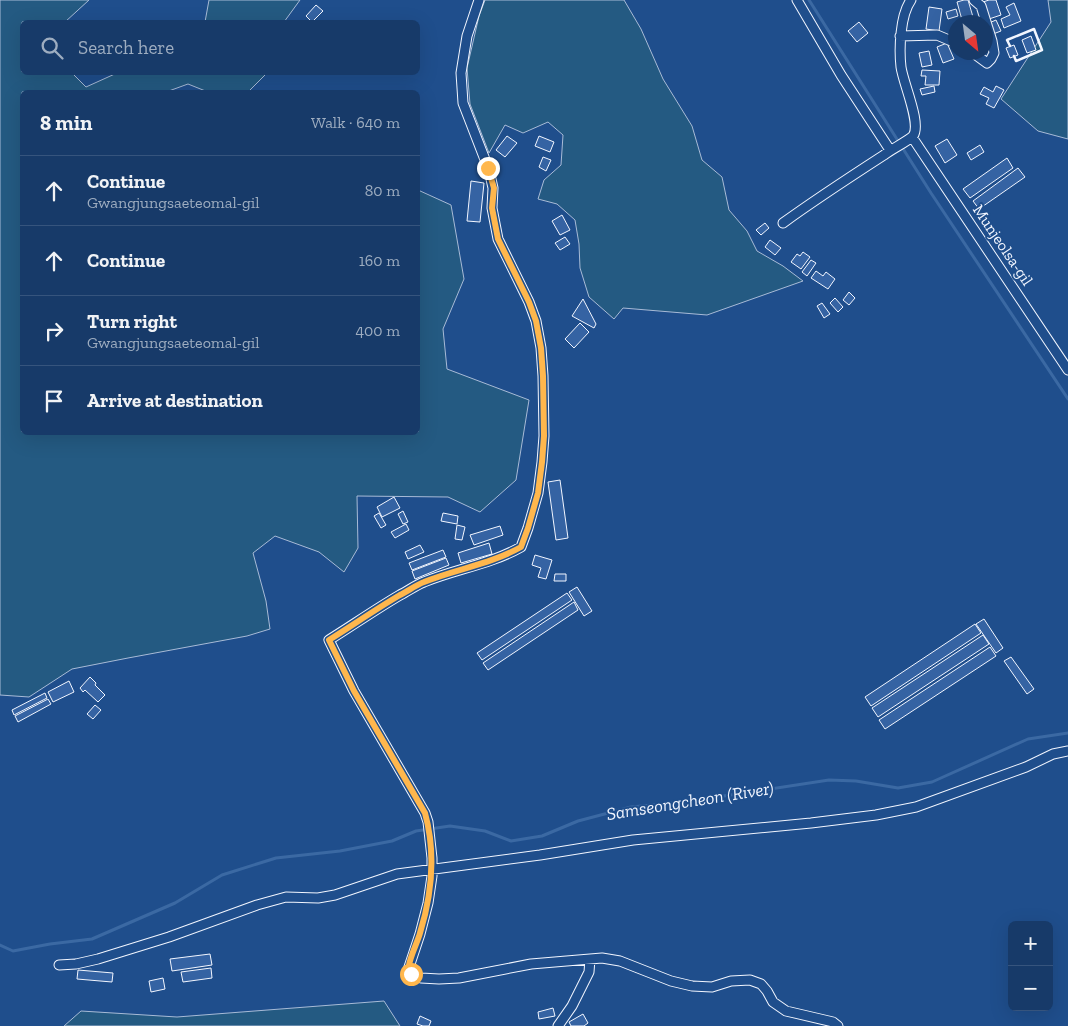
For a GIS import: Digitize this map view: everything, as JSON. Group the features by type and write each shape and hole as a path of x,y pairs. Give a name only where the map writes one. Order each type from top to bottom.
{"street":[{"path":"479,0 467,36 461,73 463,103 494,188 492,208 498,239 529,302 540,339 544,436 538,493 521,547 493,560 422,582 329,640 354,691 425,813 428,822 432,869 428,903 409,966 411,974 421,978 438,980 459,978 531,964 602,958 620,961 671,981 692,986 712,987 731,981 750,980 761,984 773,1002 786,1011 833,1022 838,1026"},
{"path":"797,0 841,76 893,149"},
{"path":"783,223 910,138 916,128 901,67 900,36 908,3 911,0"},
{"path":"974,0 981,6 984,15"},
{"path":"900,36 937,36 948,40"},
{"name":"Munjeolsa-gil","path":"910,138 1068,370"},
{"path":"59,965 76,964 107,956 286,898 318,898 335,895 397,874 540,855 633,840 811,823 876,815 916,807 1026,767 1053,754 1068,751"},
{"path":"558,1026 572,1006 589,972 590,959"}],"shaded area":[{"path":"0,0 89,0 67,20 20,20 20,75 74,75 86,87 113,75 265,75 250,90 203,90 188,84 172,90 20,90 20,435 420,435 420,191 451,205 464,279 443,329 447,369 529,400 516,480 480,512 448,497 357,496 358,548 344,572 319,552 275,536 253,553 266,601 270,629 247,636 72,669 29,697 0,695"},
{"path":"209,0 300,0 285,20 205,20"},
{"path":"485,0 624,0 641,29 663,79 692,126 702,160 722,177 729,210 747,231 757,251 783,266 803,281 707,315 623,308 614,319 589,297 580,268 575,220 557,204 538,199 544,180 561,165 563,135 548,122 523,133 505,125 489,153 470,104 467,68 479,16"},
{"path":"1048,0 1068,0 1068,139 1038,131 1001,99 1051,22"},
{"path":"384,1001 400,1026 64,1026 81,1011 177,1017"}],"building":[{"path":"968,0 972,15 961,15 957,2"},
{"path":"996,0 1001,15 993,18 993,15 988,15 983,2"},
{"path":"1014,3 1021,21 1004,28 1001,19 1010,15 1006,7"},
{"path":"316,5 323,11 314,20 310,20 306,16"},
{"path":"929,7 942,9 939,31 926,29"},
{"path":"956,9 958,15 948,15 948,19 946,12"},
{"path":"996,20 1001,31 993,34 993,21"},
{"path":"859,22 868,33 857,42 848,31"},
{"path":"1031,36 1036,50 1027,53 1022,40"},
{"path":"947,43 948,60 951,60 943,63 937,47"},
{"path":"1014,45 1018,55 1010,58 1006,48"},
{"path":"929,51 932,65 922,67 919,53"},
{"path":"922,70 940,71 939,85 925,85 926,76 921,76"},
{"path":"934,86 935,92 922,95 920,89"},
{"path":"996,86 1004,90 994,108 986,104 989,98 980,94 984,87 993,92"},
{"path":"507,136 517,143 505,157 496,150"},
{"path":"539,136 554,142 550,152 535,146"},
{"path":"947,139 957,155 945,163 935,146"},
{"path":"980,145 984,152 971,160 967,153"},
{"path":"543,157 551,160 546,171 539,167"},
{"path":"1007,158 1013,168 970,198 963,189"},
{"path":"1018,168 1025,177 979,209 973,201"},
{"path":"471,181 484,183 480,222 467,221"},
{"path":"562,215 570,230 560,235 552,221"},
{"path":"765,223 769,228 761,235 756,230"},
{"path":"565,237 570,244 560,250 555,243"},
{"path":"770,240 781,248 775,255 765,247"},
{"path":"803,252 810,257 801,269 791,262 797,254 800,256"},
{"path":"811,260 816,263 807,276 802,272"},
{"path":"816,271 823,276 826,272 835,279 828,289 811,278"},
{"path":"849,292 855,298 849,305 843,300"},
{"path":"835,298 843,307 838,312 830,303"},
{"path":"583,299 596,324 594,328 572,316"},
{"path":"822,303 830,314 824,318 817,306"},
{"path":"580,323 589,332 574,348 565,339"},
{"path":"560,480 568,538 556,540 548,482"},
{"path":"394,497 400,508 382,517 377,507"},
{"path":"403,511 408,522 403,524 398,514"},
{"path":"379,513 386,525 381,528 374,516"},
{"path":"443,513 458,516 457,524 441,521"},
{"path":"406,524 409,530 395,538 391,532"},
{"path":"457,525 465,527 462,540 455,539"},
{"path":"500,526 503,535 474,545 470,535"},
{"path":"489,543 492,554 461,563 458,553"},
{"path":"420,545 424,552 408,559 405,552"},
{"path":"443,550 446,557 412,570 409,563"},
{"path":"535,555 552,560 546,579 538,577 541,568 532,565"},
{"path":"446,558 449,565 415,579 412,571"},
{"path":"555,574 566,574 566,581 554,581"},
{"path":"577,587 592,611 584,616 569,592"},
{"path":"567,593 572,600 482,660 477,653"},
{"path":"574,602 578,610 488,670 483,663"},
{"path":"984,619 1003,648 996,653 976,624"},
{"path":"975,624 981,633 871,706 865,697"},
{"path":"983,635 989,644 878,717 872,708"},
{"path":"990,647 996,656 885,729 879,720"},
{"path":"1011,657 1034,689 1027,694 1004,661"},
{"path":"90,677 105,695 98,702 80,688"},
{"path":"69,681 74,692 53,702 48,692"},
{"path":"45,693 47,698 14,715 12,710"},
{"path":"48,699 51,704 18,722 15,716"},
{"path":"95,705 101,710 93,719 87,714"},
{"path":"210,954 212,965 172,971 170,959"},
{"path":"211,968 212,978 183,982 181,972"},
{"path":"78,970 113,973 112,982 77,979"},
{"path":"163,978 165,989 151,992 149,981"},
{"path":"553,1008 555,1016 539,1019 538,1012"},
{"path":"583,1014 588,1023 584,1026 571,1026 569,1022"},
{"path":"420,1016 431,1021 429,1026 417,1024"}],"waterway":[{"path":"809,0 931,193 1068,399"},
{"name":"Samseongcheon (River)","path":"0,945 13,951 92,939 175,903 222,875 276,858 340,851 392,841 416,831 450,826 485,831 511,841 542,836 578,821 631,807 684,802 829,780 856,781 898,788 932,782 1028,739 1068,733"}],"wall":[{"path":"1010,46 1007,40 1034,29 1042,50 1016,61 1014,56"}],"route":[{"path":"411,974 409,966 428,903 432,876 428,822 425,813 354,691 329,640 422,582 493,560 516,550 521,547 528,528 538,493 544,436 541,348 536,321 529,302 498,239 492,208 494,188 488,168"}]}
